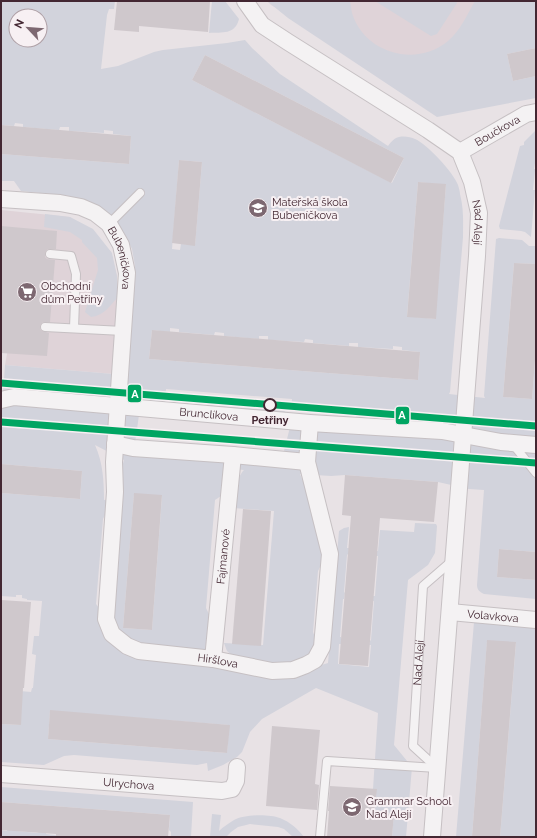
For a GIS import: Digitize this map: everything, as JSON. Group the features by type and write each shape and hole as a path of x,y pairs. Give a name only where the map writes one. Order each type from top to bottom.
{"street":[{"path":"245,1 262,25 428,130 460,152"},
{"name":"Boučkova","path":"460,152 526,114 536,112"},
{"name":"Nad Alejí","path":"432,837 464,435 479,213 472,182 460,152"},
{"name":"Bubeníčkova","path":"1,199 60,203 81,207 95,213 109,224 121,245 127,274 118,406"},
{"name":"Brunclíkova","path":"1,400 14,397 310,423 442,431 501,442 536,445"},
{"name":"Hiršlova","path":"118,406 114,468 115,492 106,619 112,634 127,646 139,651 213,659 272,671 293,670 306,665 315,660 322,647 330,554 307,462 310,423"},
{"path":"115,444 133,448 307,462"},
{"name":"Fajmanové","path":"213,659 233,455"},
{"name":"Volavkova","path":"450,612 536,620"},
{"name":"Ulrychova","path":"1,774 222,791 232,789 236,781 237,767"}],"lane":[{"path":"109,224 140,192"},
{"path":"50,254 71,256 76,274 74,328"},
{"path":"44,327 123,331"},
{"path":"511,443 536,473"},
{"name":"Nad Alejí","path":"437,768 412,746 423,586 454,559"},
{"path":"320,837 328,761 437,768"}],"shaded area":[{"path":"1,1 115,1 114,9 109,9 107,15 101,69 118,66 163,50 245,40 280,74 388,146 394,139 401,137 412,138 420,142 439,159 451,173 458,185 462,205 463,237 449,394 485,398 496,239 522,240 529,246 536,246 536,264 514,263 503,397 532,399 536,348 536,552 499,549 497,577 536,580 536,599 484,594 480,592 478,588 484,490 469,489 438,482 345,475 331,476 300,474 305,486 323,555 318,571 313,632 317,643 317,648 312,655 295,664 283,668 272,667 272,665 235,658 227,651 224,643 263,645 274,511 233,508 239,478 244,470 224,468 225,475 221,496 215,500 206,608 210,616 205,650 201,652 135,643 123,636 119,631 113,614 118,556 121,470 124,460 95,445 100,459 104,486 104,500 110,499 109,511 103,519 96,604 101,611 106,636 117,646 129,652 157,658 275,676 292,674 328,663 339,531 349,527 347,548 349,548 347,555 345,593 343,599 340,637 341,644 339,644 338,664 369,667 371,645 369,645 371,640 374,601 373,596 375,596 378,556 377,551 380,530 414,532 415,523 436,524 435,553 428,565 408,580 394,745 412,767 406,837 392,837 394,813 375,812 377,790 373,789 378,713 316,688 262,719 250,732 242,752 237,757 208,771 207,763 197,765 74,755 64,756 44,765 1,762 1,724 21,725 21,711 1,709 1,688 20,689 20,691 31,692 33,688 36,655 32,654 34,636 39,636 42,601 27,600 22,598 22,595 16,595 16,597 1,596 1,493 80,499 82,471 1,464 1,393 3,393 5,365 126,375 135,266 132,249 124,233 95,205 70,196 21,191 14,181 1,181 1,154 129,164 131,136 113,134 113,131 104,130 104,133 69,131 69,127 60,127 59,130 23,127 23,124 15,123 14,126 1,125","holes":["205,55 404,158 392,183 192,80","179,160 202,162 195,245 181,244 180,250 172,249","418,182 446,185 435,319 407,316","170,328 179,329 179,332 214,335 215,332 224,333 224,336 259,339 259,336 268,336 268,340 304,342 305,339 313,340 313,343 349,346 349,343 358,343 358,347 393,349 393,346 402,347 402,350 420,352 418,380 149,359 152,330 170,332","166,389 292,399 291,411 356,416 356,422 293,417 284,411 165,402","139,415 290,426 283,455 135,443","134,494 162,496 152,630 123,628","50,711 229,725 227,753 48,739"]},
{"path":"212,1 225,1 239,19 234,28 227,32 209,33"},
{"path":"267,1 510,1 443,102 271,5"},
{"path":"267,1 350,1 352,13 358,27 368,38 379,47 392,52 407,55 421,54 435,49 448,41 460,28 475,1 536,1 536,48 507,54 513,81 536,76 536,98 437,117 288,18"},
{"path":"375,1 456,1 457,3 437,34 431,36"},
{"path":"536,130 536,163 534,169 536,169 536,171 533,190 535,190 531,237 525,232 500,229 499,226 520,146 524,145 524,142"},
{"path":"1,210 70,217 111,252 117,276 118,329 115,374 5,365 9,343 1,342"},
{"path":"45,214 70,217 93,229 112,253 117,276 117,298 99,315 91,317 85,312 98,270 97,258 82,242 82,240 70,232 44,227"},
{"path":"474,622 536,627 536,837 500,837 516,643 487,641 472,837 456,837"},
{"path":"1,787 193,802 191,837 170,837 170,815 1,802"},
{"path":"212,814 221,815 219,831 230,822 239,818 264,815 284,820 294,826 304,837 293,837 284,829 278,827 250,824 238,827 226,837 210,837"},
{"path":"8,825 17,831 37,833 47,828 46,834 70,837 1,837 1,830 7,831"}],"building":[{"path":"117,1 210,1 208,32 139,26 139,32 114,30"},
{"path":"536,48 536,76 513,81 507,54"},
{"path":"205,55 404,158 391,183 192,80"},
{"path":"1,125 131,136 129,164 1,154"},
{"path":"179,160 202,162 195,246 172,243"},
{"path":"418,182 446,184 436,319 407,317"},
{"name":"Obchodní dům Petřiny","path":"1,226 57,231 56,249 48,249 45,254 47,259 55,260 50,322 43,322 40,326 42,331 49,333 47,356 1,353"},
{"path":"514,263 536,264 536,348 532,399 503,397"},
{"path":"152,330 420,352 418,380 149,359"},
{"path":"1,464 82,471 80,499 1,493"},
{"path":"345,475 438,482 434,522 380,518 368,666 339,664 351,516 342,515"},
{"path":"134,493 162,495 152,630 123,628"},
{"path":"243,509 271,511 261,646 232,644"},
{"path":"499,549 536,552 536,580 497,577"},
{"path":"1,600 31,602 21,725 1,724"},
{"path":"487,640 516,642 500,837 472,837"},
{"path":"50,710 230,725 227,753 48,739"},
{"path":"272,726 320,730 315,784 319,785 317,810 266,806"},
{"name":"Grammar School Nad Alejí","path":"330,786 377,789 374,812 394,814 392,837 327,837"},
{"path":"1,802 170,815 168,837 70,837 56,836 56,834 1,830"}],"transit line":[{"name":"A","path":"1,383 536,426"},
{"name":"A","path":"1,422 536,463"}],"place":[{"name":"Mateřská škola Bubeníčkova","path":"258,208"},
{"name":"Obchodní dům Petřiny","path":"27,292"},
{"name":"Petřiny","path":"270,405"},
{"name":"Grammar School Nad Alejí","path":"352,807"}]}
